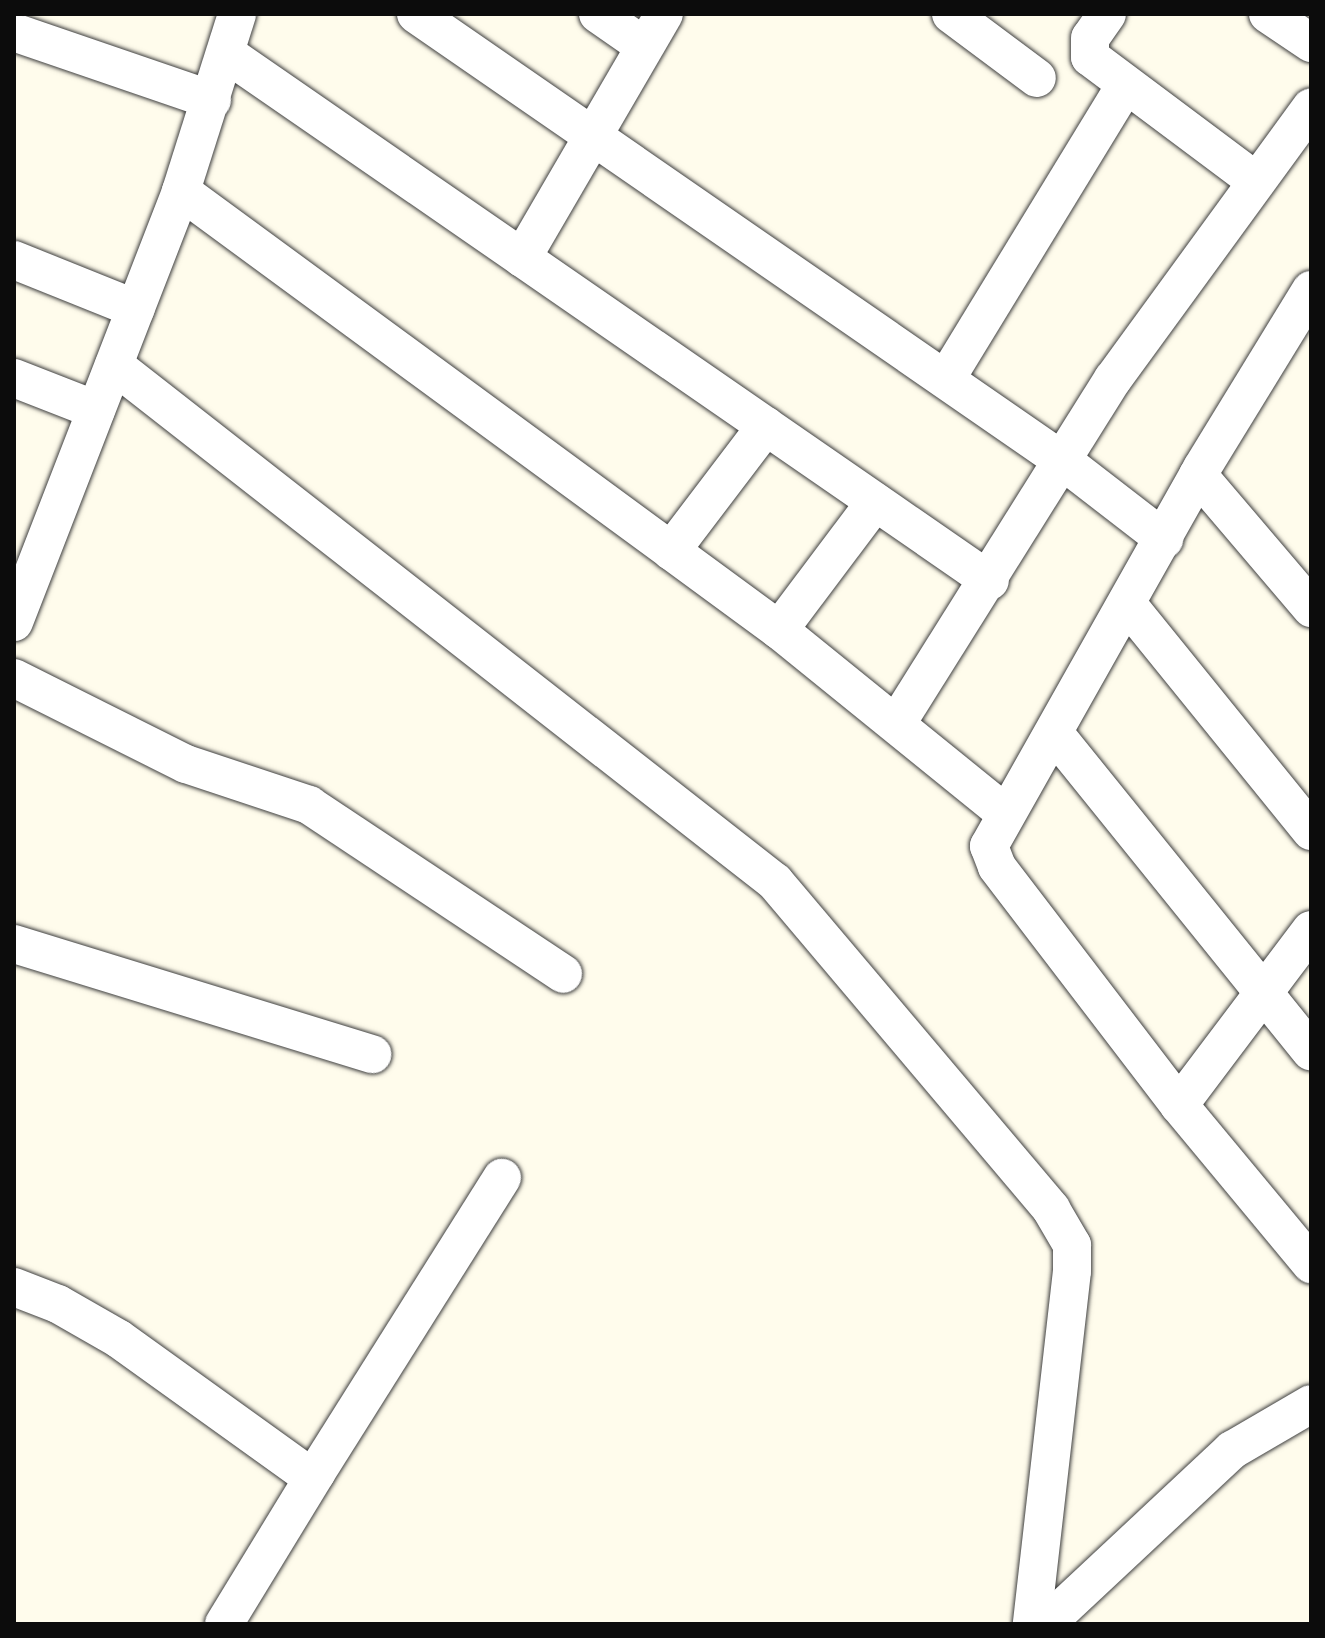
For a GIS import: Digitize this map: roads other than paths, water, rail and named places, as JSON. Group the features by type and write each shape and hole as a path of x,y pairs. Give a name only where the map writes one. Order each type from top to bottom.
{"street":[{"path":"14,622 181,191 227,54 237,14"},
{"path":"416,14 1063,461 1164,539"},
{"path":"522,258 591,133 654,30 598,14"},
{"path":"951,14 1037,78"},
{"path":"1268,14 1311,43"},
{"path":"1094,19 1087,48 1090,57 1256,181"},
{"path":"19,34 212,100"},
{"path":"227,54 990,581"},
{"path":"946,379 1125,86"},
{"path":"897,723 990,581 1113,379 1311,107"},
{"path":"181,191 779,630 1006,814"},
{"path":"14,260 136,309"},
{"path":"1311,290 1198,475 1128,605 993,835 991,856 1179,1105 1311,1264"},
{"path":"114,365 766,874 813,922 1051,1209 1072,1245 1072,1271 1032,1624"},
{"path":"14,378 96,410"},
{"path":"671,551 766,426"},
{"path":"1198,475 1311,608"},
{"path":"779,630 875,502"},
{"path":"1128,605 1311,831"},
{"path":"14,678 186,764 309,805 563,974"},
{"path":"1054,733 1311,1051"},
{"path":"1179,1105 1311,930"},
{"path":"14,944 372,1054"},
{"path":"224,1624 502,1178"},
{"path":"14,1287 107,1331 303,1471 316,1473"},
{"path":"1046,1624 1232,1450 1311,1404"}]}
